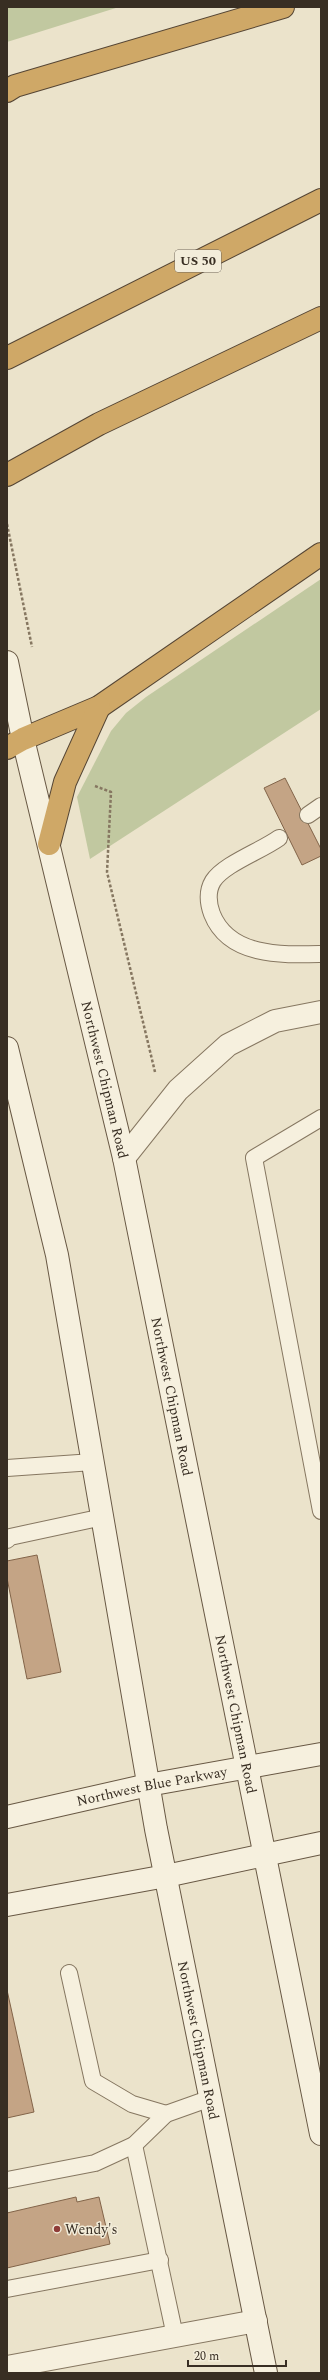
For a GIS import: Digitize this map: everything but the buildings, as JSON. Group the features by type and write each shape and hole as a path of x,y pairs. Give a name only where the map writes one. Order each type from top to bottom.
{"highway":[{"path":"10,87 283,7"},
{"name":"US 50","path":"7,358 74,322 321,200"},
{"path":"7,475 99,424 321,318"},
{"path":"15,743 98,707 321,554"},
{"path":"49,844 68,777 98,707"}],"main road":[{"name":"Northwest Chipman Road","path":"7,662 15,743 49,844 124,1158 321,2134"},
{"path":"124,1158 174,1095 228,1045 275,1021 321,1012"},
{"name":"Northwest Chipman Road","path":"7,1048 57,1255 148,1785 266,2373"},
{"name":"Northwest Blue Parkway","path":"7,1816 148,1785 321,1754"},
{"path":"7,1906 166,1876 321,1844"},
{"path":"7,2367 256,2321"}],"lane":[{"path":"279,838 225,870 213,881 208,892 210,910 215,921 226,936 243,946 269,954 321,954"},
{"path":"321,1118 254,1158 321,1511"},
{"path":"7,1468 93,1462"},
{"path":"7,1540 10,1538 103,1517"},
{"path":"69,1973 93,2081 132,2104 166,2114"},
{"path":"7,2180 95,2163 134,2145 166,2114 211,2098"},
{"path":"134,2145 160,2260 175,2336"},
{"path":"7,2289 160,2260"}],"path":[{"path":"7,524 33,652"},
{"path":"68,777 111,792 107,872 157,1079 174,1095"}],"green space":[{"path":"7,7 119,7 7,42"},
{"path":"321,579 321,709 90,859 77,797 111,731 126,713 146,697"}],"place":[{"name":"Wendy's","path":"57,2229"}]}
